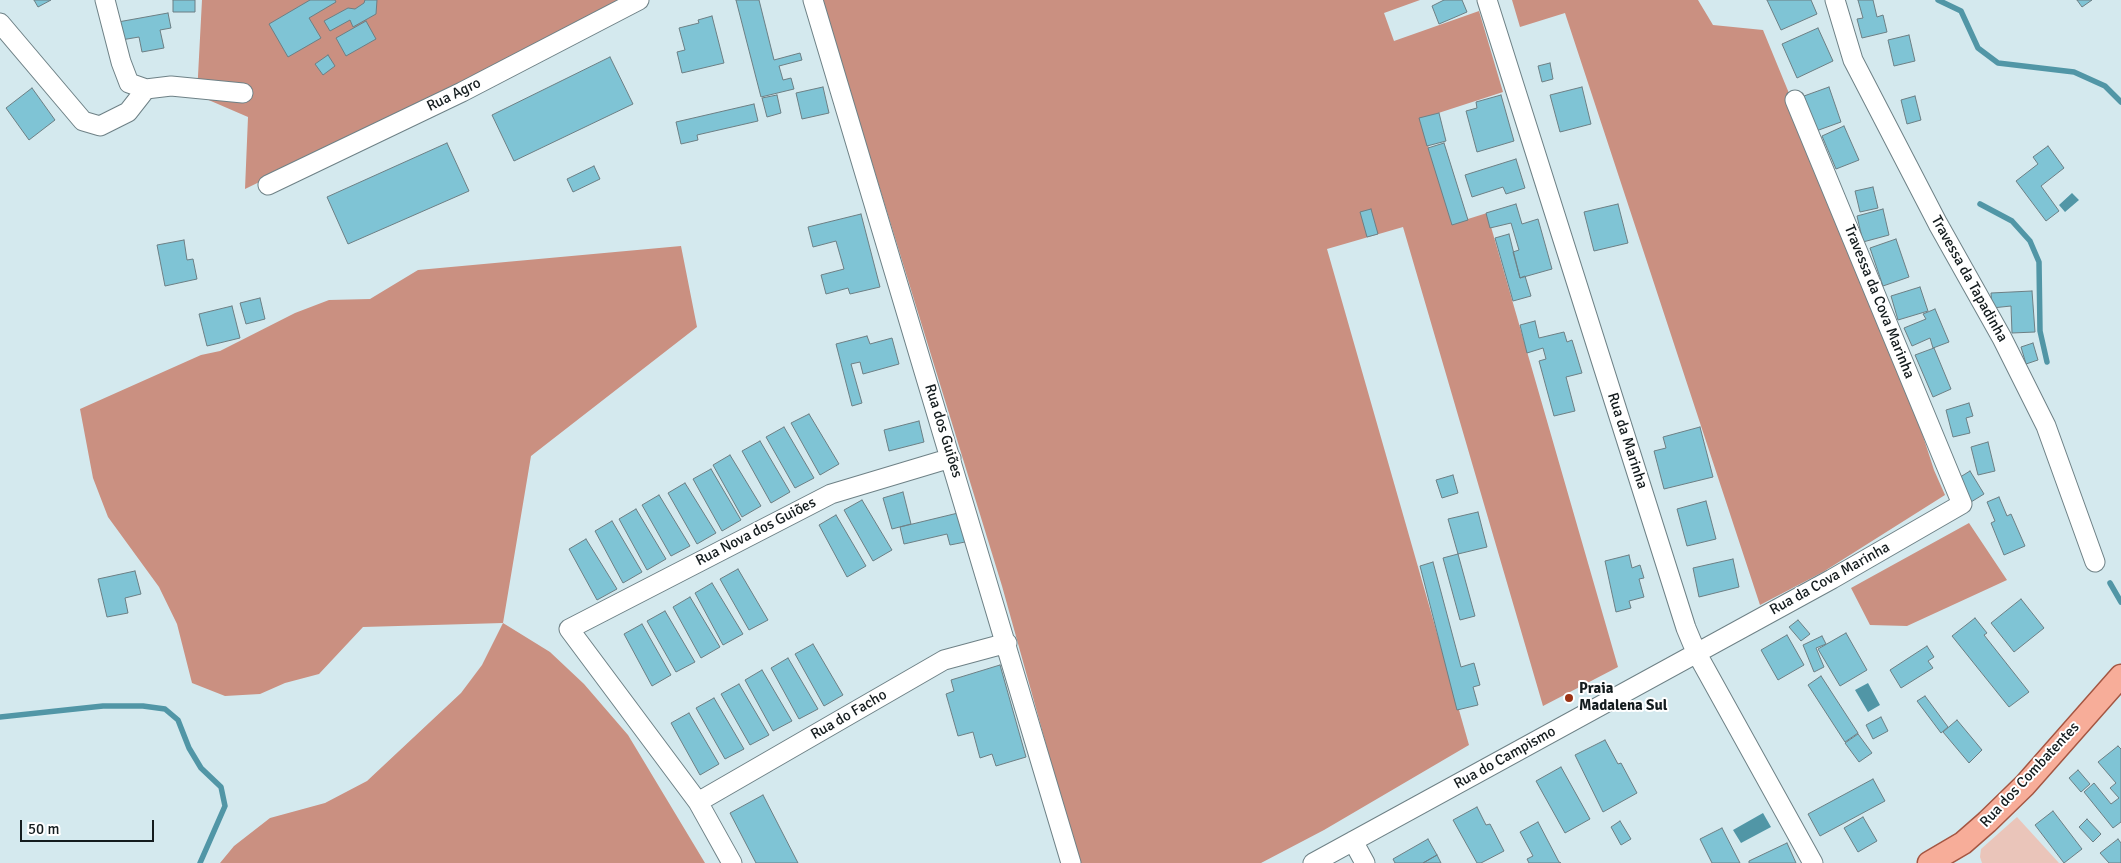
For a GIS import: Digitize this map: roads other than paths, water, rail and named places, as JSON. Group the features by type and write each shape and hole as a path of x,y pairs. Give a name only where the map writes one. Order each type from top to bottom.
{"main road":[{"name":"Rua dos Combatentes","path":"1929,863 1963,843 2025,785 2121,676"}],"street":[{"path":"105,0 121,62 129,83 146,89 171,86 243,92"},
{"name":"Rua Agro","path":"268,185 462,92 638,0"},
{"name":"Rua dos Guiões","path":"814,0 1071,863"},
{"name":"Rua da Marinha","path":"1487,0 1686,628 1696,652 1813,863"},
{"name":"Travessa da Tapadinha","path":"1835,0 1853,60 1938,224 2002,338 2046,426 2095,562"},
{"path":"0,23 83,121 100,126 128,112 146,89"},
{"name":"Travessa da Cova Marinha","path":"1795,100 1962,504"},
{"name":"Rua Nova dos Guiões","path":"698,802 569,629 831,494 951,458"},
{"name":"Rua da Cova Marinha","path":"1696,652 1832,579 1962,504"},
{"name":"Rua do Facho","path":"698,802 944,660 1007,643"},
{"name":"Rua do Campismo","path":"1313,863 1696,652"},
{"path":"698,802 732,863"},
{"path":"1353,841 1365,863"}],"water":[{"path":"2072,193 2079,200 2065,212 2059,205"},
{"path":"1868,683 1880,705 1868,712 1855,690"},
{"path":"1763,813 1771,827 1741,843 1733,830"}],"waterway":[{"path":"1938,0 1961,11 1978,48 1998,63 2074,72 2105,86 2121,102"},
{"path":"1980,204 2012,221 2030,241 2039,262 2040,331 2047,362"},
{"path":"2110,583 2121,602"},
{"path":"0,717 103,706 143,706 165,709 178,720 189,748 201,768 221,787 225,806 200,863"}],"place":[{"name":"Praia Madalena Sul","path":"1569,698"}]}
